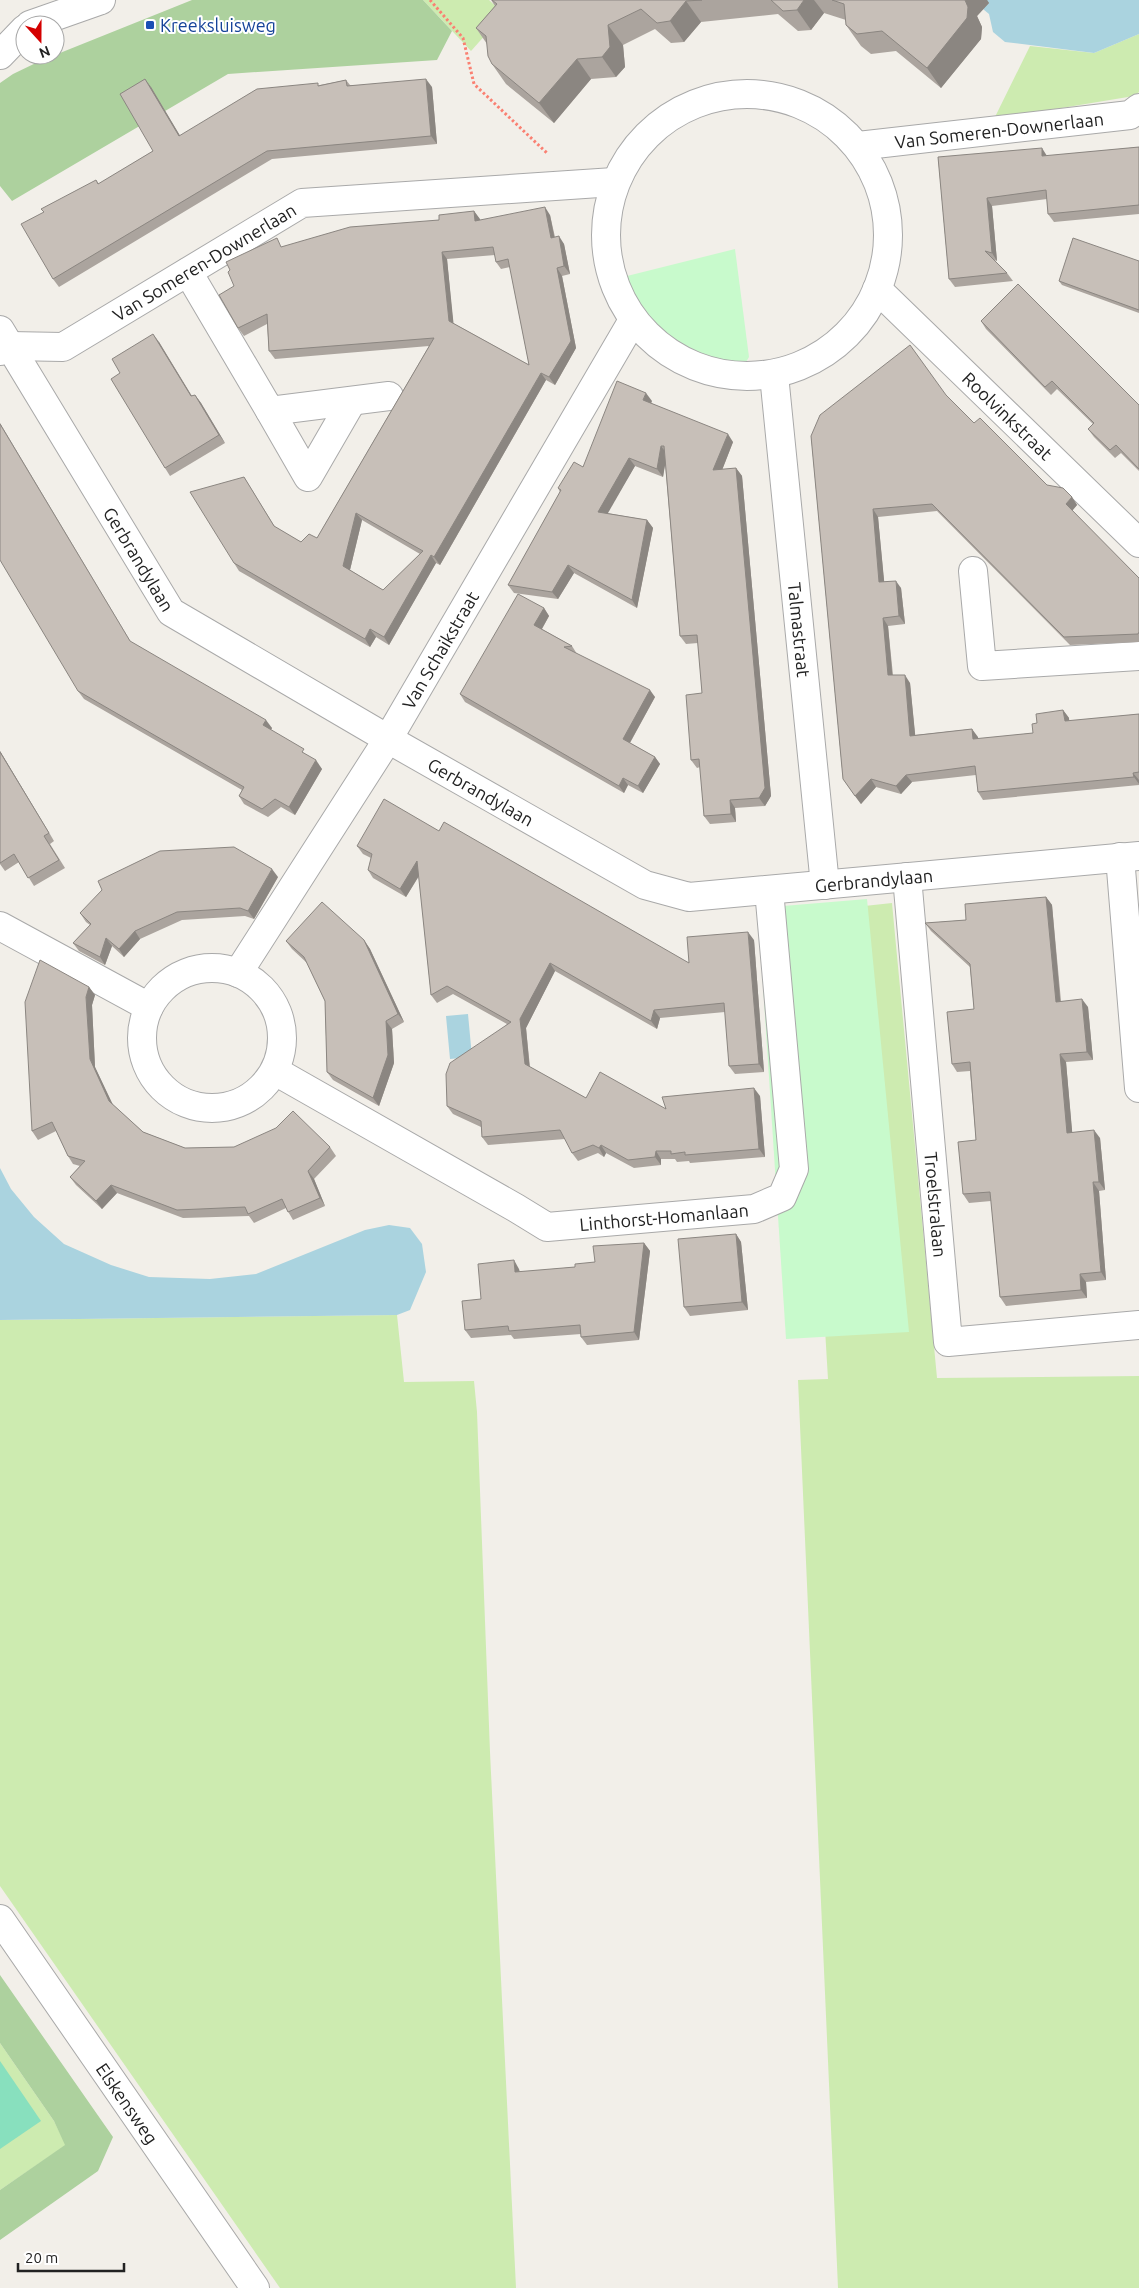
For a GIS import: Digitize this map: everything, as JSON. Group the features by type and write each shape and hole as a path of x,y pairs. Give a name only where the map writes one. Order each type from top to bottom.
{"street":[{"path":"58,15 101,0"},
{"path":"0,33 15,30"},
{"path":"0,55 15,39"},
{"path":"726,94 775,95 821,113 858,146 877,178 888,215 888,253 877,289 858,322 831,348 798,366 774,374 740,378 713,373 668,353 633,320 610,277 604,229 614,182 640,140 679,109 726,94"},
{"name":"Van Someren-Downerlaan","path":"858,146 1130,115 1139,108"},
{"name":"Van Someren-Downerlaan","path":"3,342 63,347 302,202 614,182"},
{"path":"188,272 308,476 352,401"},
{"name":"Roolvinkstraat","path":"877,289 1139,543"},
{"name":"Van Schaikstraat","path":"238,973 388,739 633,320"},
{"name":"Gerbrandylaan","path":"3,342 171,612 388,739 645,884 689,897 1129,856"},
{"name":"Talmastraat","path":"774,374 825,885"},
{"path":"270,411 389,396"},
{"path":"973,571 982,666 1139,656"},
{"path":"1129,856 1139,1088"},
{"name":"Troelstralaan","path":"907,877 948,1342 1139,1325"},
{"name":"Linthorst-Homanlaan","path":"275,1071 547,1227 754,1209 782,1197 794,1169 770,890"},
{"path":"0,926 148,1007"},
{"path":"212,968 238,973 250,978 263,990 273,1003 280,1020 283,1037 281,1054 275,1071 262,1088 237,1104 223,1108 201,1108 180,1101 162,1089 149,1071 142,1050 142,1028 148,1007 160,991 175,979 193,970 212,968"},
{"name":"Elskensweg","path":"0,1919 255,2288"}],"path":[{"path":"430,0 463,38 474,84 565,170 586,183"}],"green space":[{"path":"192,0 423,0 452,31 437,60 228,74 12,201 0,186 0,83 32,65 65,65 65,51"},
{"path":"423,0 489,0 504,14 471,51"},
{"path":"1139,34 1139,92 1134,96 994,119 1030,46 1094,53"},
{"path":"735,249 749,357 737,377 692,367 658,344 630,314 615,279"},
{"path":"867,899 909,1332 786,1339 758,908"},
{"path":"892,903 937,1378 1139,1376 1139,2288 838,2288 798,1380 828,1379 800,913"},
{"path":"397,1315 404,1382 474,1381 477,1412 490,1752 516,2288 280,2288 0,1886 0,1320"},
{"path":"0,1975 113,2137 98,2171 0,2240 0,2190 65,2145 54,2121 0,2043"},
{"path":"0,2043 54,2121 66,2145 0,2190"},
{"path":"0,2061 41,2121 0,2149"}],"water":[{"path":"972,0 1139,0 1139,34 1094,53 1005,42 993,32 989,14"},
{"path":"468,1014 472,1057 450,1059 446,1016"},
{"path":"0,1168 11,1189 34,1217 64,1244 111,1265 149,1277 210,1279 256,1274 365,1230 389,1225 410,1228 422,1244 426,1272 410,1310 397,1315 0,1320"}],"building":[{"path":"492,0 702,0 686,1 670,21 657,23 641,9 608,25 610,47 602,57 577,59 539,103 492,64 488,56 486,36 476,28 497,4"},
{"path":"771,0 804,0 797,10 783,11"},
{"path":"832,0 965,0 968,7 967,18 927,68 882,31 857,34 846,25 844,4"},
{"path":"145,79 179,136 257,89 318,83 318,86 346,80 347,86 426,79 431,136 267,151 53,279 21,224 44,212 41,209 96,180 98,184 153,151 120,94"},
{"path":"1139,147 1139,205 1048,214 1046,190 987,198 992,253 985,251 1007,273 949,279 938,157 1042,148 1042,156"},
{"path":"545,207 551,238 559,236 564,266 557,268 571,341 549,377 541,373 434,557 431,555 384,637 370,629 365,639 234,563 190,492 244,477 274,526 301,542 309,534 317,538 434,338 269,351 267,314 238,328 219,295 234,286 226,262 277,238 281,247 350,227 439,220 439,215 474,211 475,221","holes":["493,247 496,262 508,259 529,365 449,321 442,252","356,513 423,551 383,590 343,566"]},
{"path":"1073,238 1139,261 1139,310 1059,281"},
{"path":"1018,284 1139,405 1139,469 1116,445 1110,450 1088,429 1094,423 1052,381 1045,387 981,321"},
{"path":"153,334 191,396 195,395 219,435 165,468 111,379 120,373 112,359"},
{"path":"910,345 946,395 974,423 980,418 1047,485 1063,488 1072,497 1066,504 1139,578 1139,632 1138,634 1064,637 932,504 873,509 879,582 896,581 899,616 883,618 888,675 905,675 910,736 972,729 973,739 1033,733 1032,724 1037,723 1036,714 1063,710 1065,721 1139,714 1139,772 1133,773 1134,777 978,792 975,766 906,775 896,786 871,779 855,796 843,779 811,436 820,415"},
{"path":"617,381 646,393 643,400 728,434 713,470 736,468 765,788 759,798 730,800 731,814 704,816 699,759 691,760 686,695 702,693 697,635 680,636 664,446 661,446 657,469 629,458 598,512 647,520 632,600 568,565 552,592 508,585 561,490 558,488 574,462 583,467"},
{"path":"0,424 130,641 266,720 263,725 304,749 302,752 316,760 289,807 275,799 262,809 239,796 244,787 78,691 0,560"},
{"path":"518,594 544,608 534,625 572,646 564,647 650,690 623,739 655,757 638,786 623,778 619,786 460,694"},
{"path":"0,752 49,833 44,836 59,860 28,878 14,854 0,863"},
{"path":"384,799 439,831 444,822 689,963 687,937 748,932 759,1064 729,1066 724,1003 654,1010 651,1021 550,963 520,1019 525,1064 586,1098 600,1072 666,1109 662,1097 754,1088 759,1149 685,1155 685,1152 671,1154 671,1151 656,1151 655,1157 628,1160 601,1145 599,1148 593,1145 572,1153 560,1130 482,1137 481,1121 447,1106 446,1074 450,1063 511,1022 447,986 431,995 417,861 400,889 368,870 372,854 357,846"},
{"path":"234,847 272,869 248,911 240,908 177,912 135,931 119,949 106,938 100,957 73,943 91,924 80,913 102,890 98,881 160,851"},
{"path":"1046,897 1056,1002 1082,999 1087,1052 1060,1054 1067,1133 1094,1130 1099,1182 1093,1182 1101,1272 1080,1274 1081,1290 1000,1297 990,1192 963,1194 958,1142 976,1140 970,1062 952,1064 947,1012 974,1009 970,964 925,923 966,920 965,904"},
{"path":"322,902 364,940 398,1014 386,1021 388,1055 373,1098 327,1072 325,1001 304,957 286,941"},
{"path":"40,960 89,987 86,997 90,1059 109,1101 143,1132 185,1148 234,1147 276,1128 293,1111 330,1147 308,1171 320,1198 288,1212 282,1199 248,1214 245,1207 177,1210 111,1185 96,1201 70,1177 85,1161 68,1156 52,1122 32,1131 25,1002"},
{"path":"736,1234 742,1302 684,1307 678,1239"},
{"path":"644,1243 634,1332 581,1337 580,1325 509,1331 508,1326 465,1330 462,1301 481,1299 478,1264 514,1260 515,1272 575,1267 575,1264 595,1262 593,1246"}],"place":[{"name":"Kreeksluisweg","path":"150,25"}]}
